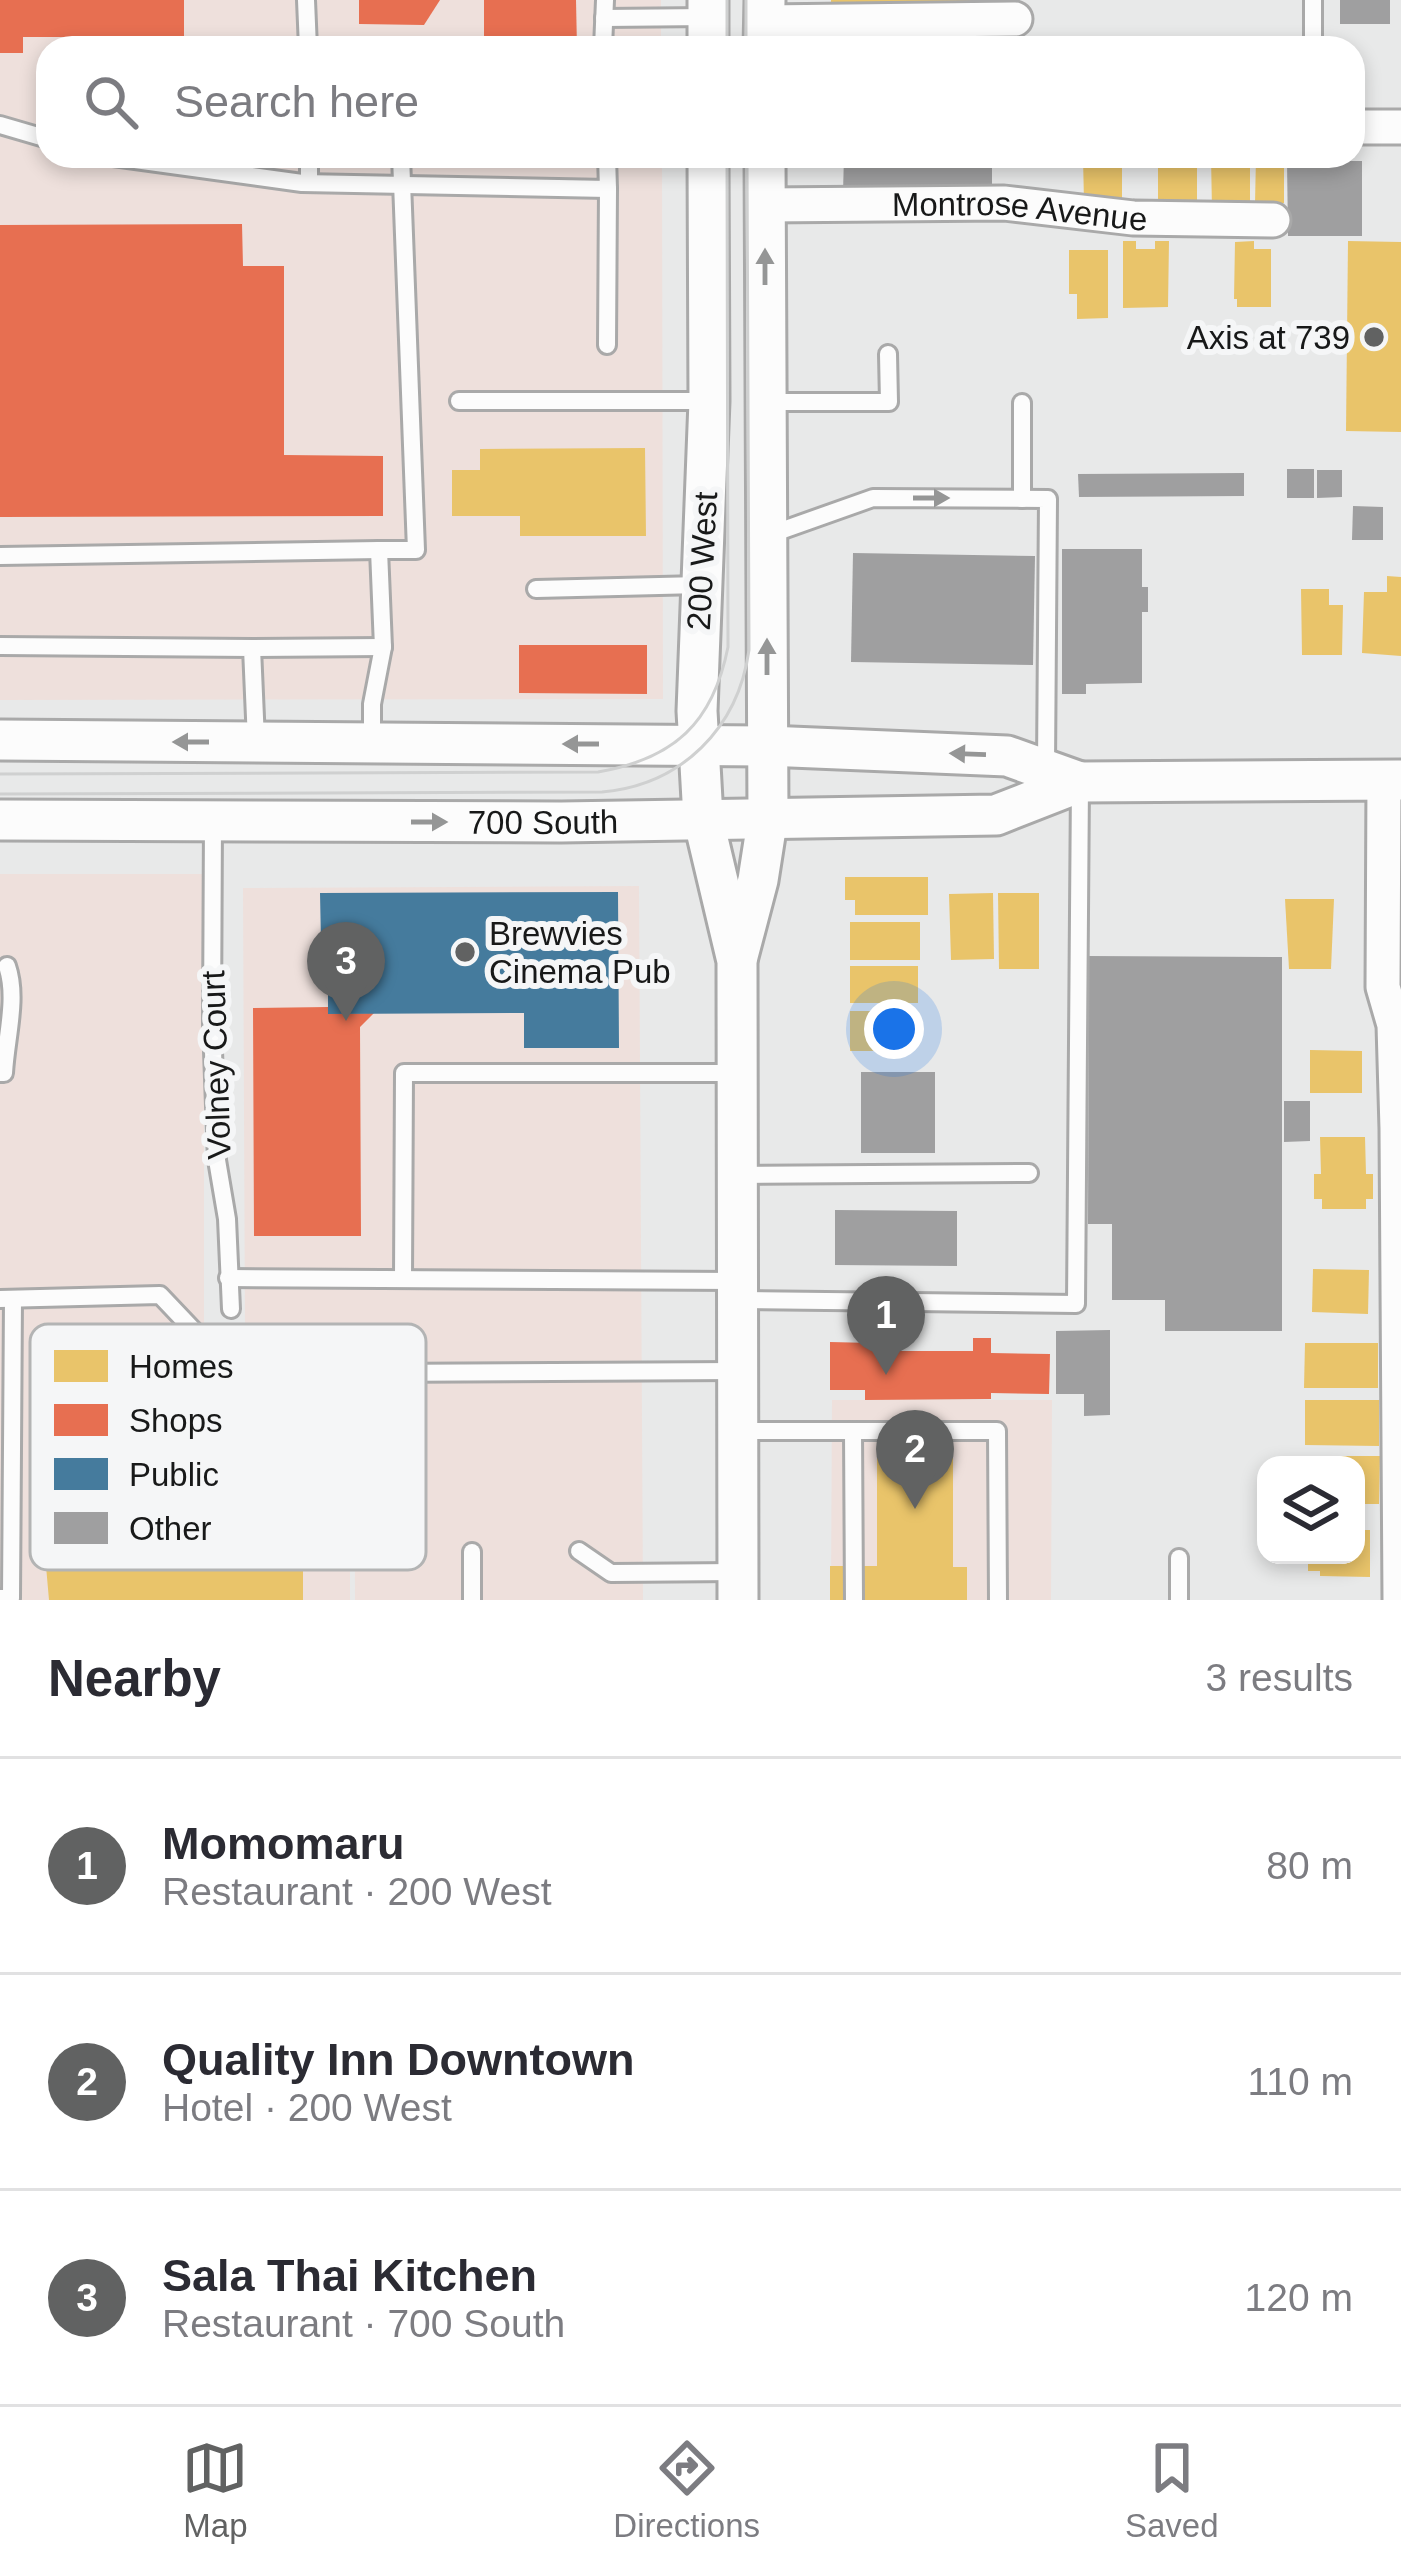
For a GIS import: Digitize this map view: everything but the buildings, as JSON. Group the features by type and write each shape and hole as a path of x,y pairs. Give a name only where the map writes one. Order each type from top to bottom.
{"street":[{"path":"764,23 1016,19"},
{"path":"1365,127 1401,127"},
{"name":"200 West","path":"708,168 709,401 698,746 703,818 737,961 738,1586"},
{"name":"200 West","path":"737,961 758,880 768,816 765,168"},
{"name":"Montrose Avenue","path":"765,205 1004,203 1133,218 1273,220"},
{"name":"700 South","path":"0,740 766,746 1006,755 1063,776 1393,780"},
{"name":"700 South","path":"0,820 561,822 996,815 1063,776"},
{"path":"1393,780 1383,987 1394,1025 1397,1129 1400,1600"}],"lane":[{"path":"306,0 308,36"},
{"path":"1312,0 1313,36"},
{"path":"604,9 708,22"},
{"path":"0,124 36,135"},
{"path":"196,168 309,183 608,189"},
{"path":"309,168 309,183"},
{"path":"0,556 416,550 400,168"},
{"path":"607,168 607,345"},
{"path":"765,402 889,402 887,355"},
{"path":"459,401 709,401"},
{"path":"1022,404 1022,499"},
{"path":"228,1278 403,1279 1076,1304 1063,776 1048,499 873,498 765,536"},
{"path":"372,743 383,647 379,550"},
{"path":"536,590 701,585"},
{"path":"0,646 383,647"},
{"path":"252,648 256,742"},
{"name":"Volney Court","path":"213,821 214,1070 231,1309"},
{"path":"4,957 15,990 4,1010"},
{"path":"0,991 4,1010 4,1073 0,1073"},
{"path":"403,1279 404,1073 737,1073"},
{"path":"737,1175 1029,1174"},
{"path":"0,1598 11,1598 7,1299 160,1295 188,1324"},
{"path":"426,1372 737,1371"},
{"path":"737,1431 997,1431 998,1600"},
{"path":"853,1431 854,1600"},
{"path":"579,1551 611,1573 738,1586"},
{"path":"472,1552 472,1600"},
{"path":"1179,1558 1179,1600"}],"shaded area":[{"path":"0,0 661,0 661,36 36,36 36,168 662,168 663,699 0,700"},
{"path":"0,874 204,874 204,1324 30,1324 30,1570 350,1570 350,1600 0,1600"},
{"path":"639,886 643,1600 355,1600 355,1570 426,1570 426,1324 245,1324 243,888"},
{"path":"832,1400 1052,1400 1051,1600 831,1600"}],"tram line":[{"path":"727,0 727,36"},
{"path":"746,0 746,36"},
{"path":"0,774 598,772 648,758 686,733 712,697 728,647 727,168"},
{"path":"0,794 602,792 631,787 681,765 719,727 733,704 749,650 747,168"}],"place":[{"name":"Axis at 739","path":"1374,337"},
{"name":"Brewvies Cinema Pub","path":"465,952"},
{"name":"Sala Thai Kitchen","path":"346,1021"},
{"name":"Momomaru","path":"886,1375"},
{"name":"Quality Inn Downtown","path":"915,1509"}]}
